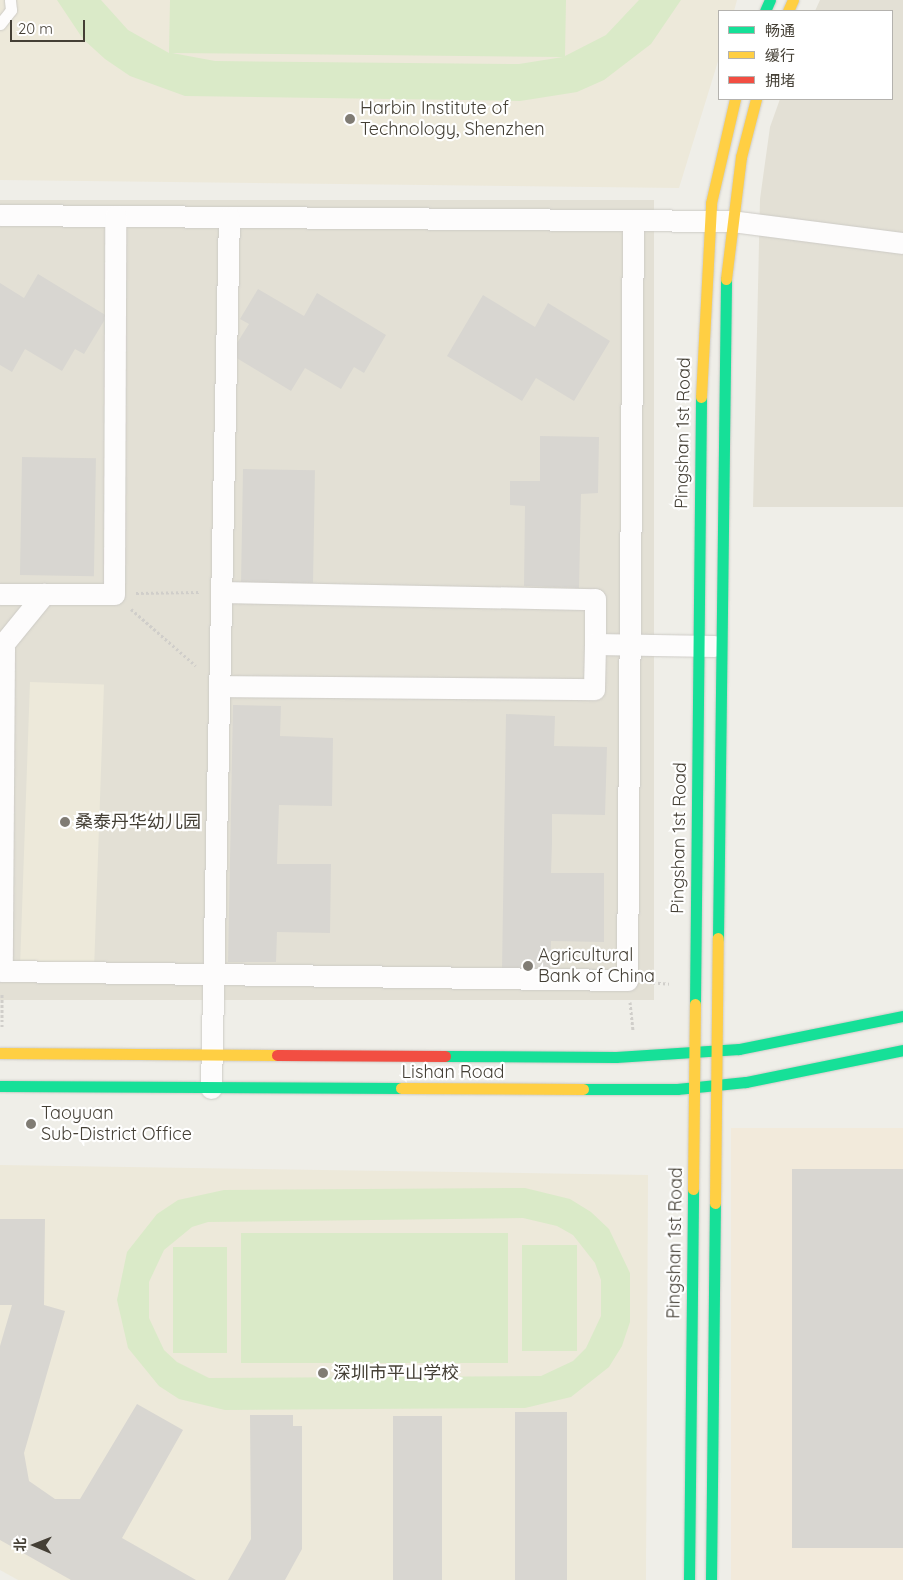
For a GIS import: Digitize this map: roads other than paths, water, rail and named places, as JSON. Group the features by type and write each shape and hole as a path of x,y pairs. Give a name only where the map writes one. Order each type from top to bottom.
{"street":[{"name":"Pingshan 1st Road","path":"689,1580 702,311 709,221 720,151 735,100"},
{"path":"711,1580 726,279 731,221 756,100"},
{"path":"0,215 731,221 903,242"},
{"path":"0,594 114,594 115,216"},
{"path":"211,1088 229,217"},
{"path":"44,594 2,648 2,971 627,980 633,220"},
{"path":"219,686 594,689 595,644 594,599 221,592"},
{"path":"595,644 722,646"},
{"name":"Lishan Road","path":"1,1053 636,1056 717,1051 903,1016"},
{"name":"Lishan Road","path":"0,1086 211,1088 694,1087 717,1085 903,1050"}],"lane":[{"path":"0,24 11,10 10,0"}],"place":[{"name":"Harbin Institute of Technology, Shenzhen","path":"350,119"},
{"name":"桑泰丹华幼儿园","path":"65,822"},
{"name":"Agricultural Bank of China","path":"528,966"},
{"name":"Taoyuan Sub-District Office","path":"31,1124"},
{"name":"深圳市平山学校","path":"323,1373"}]}
